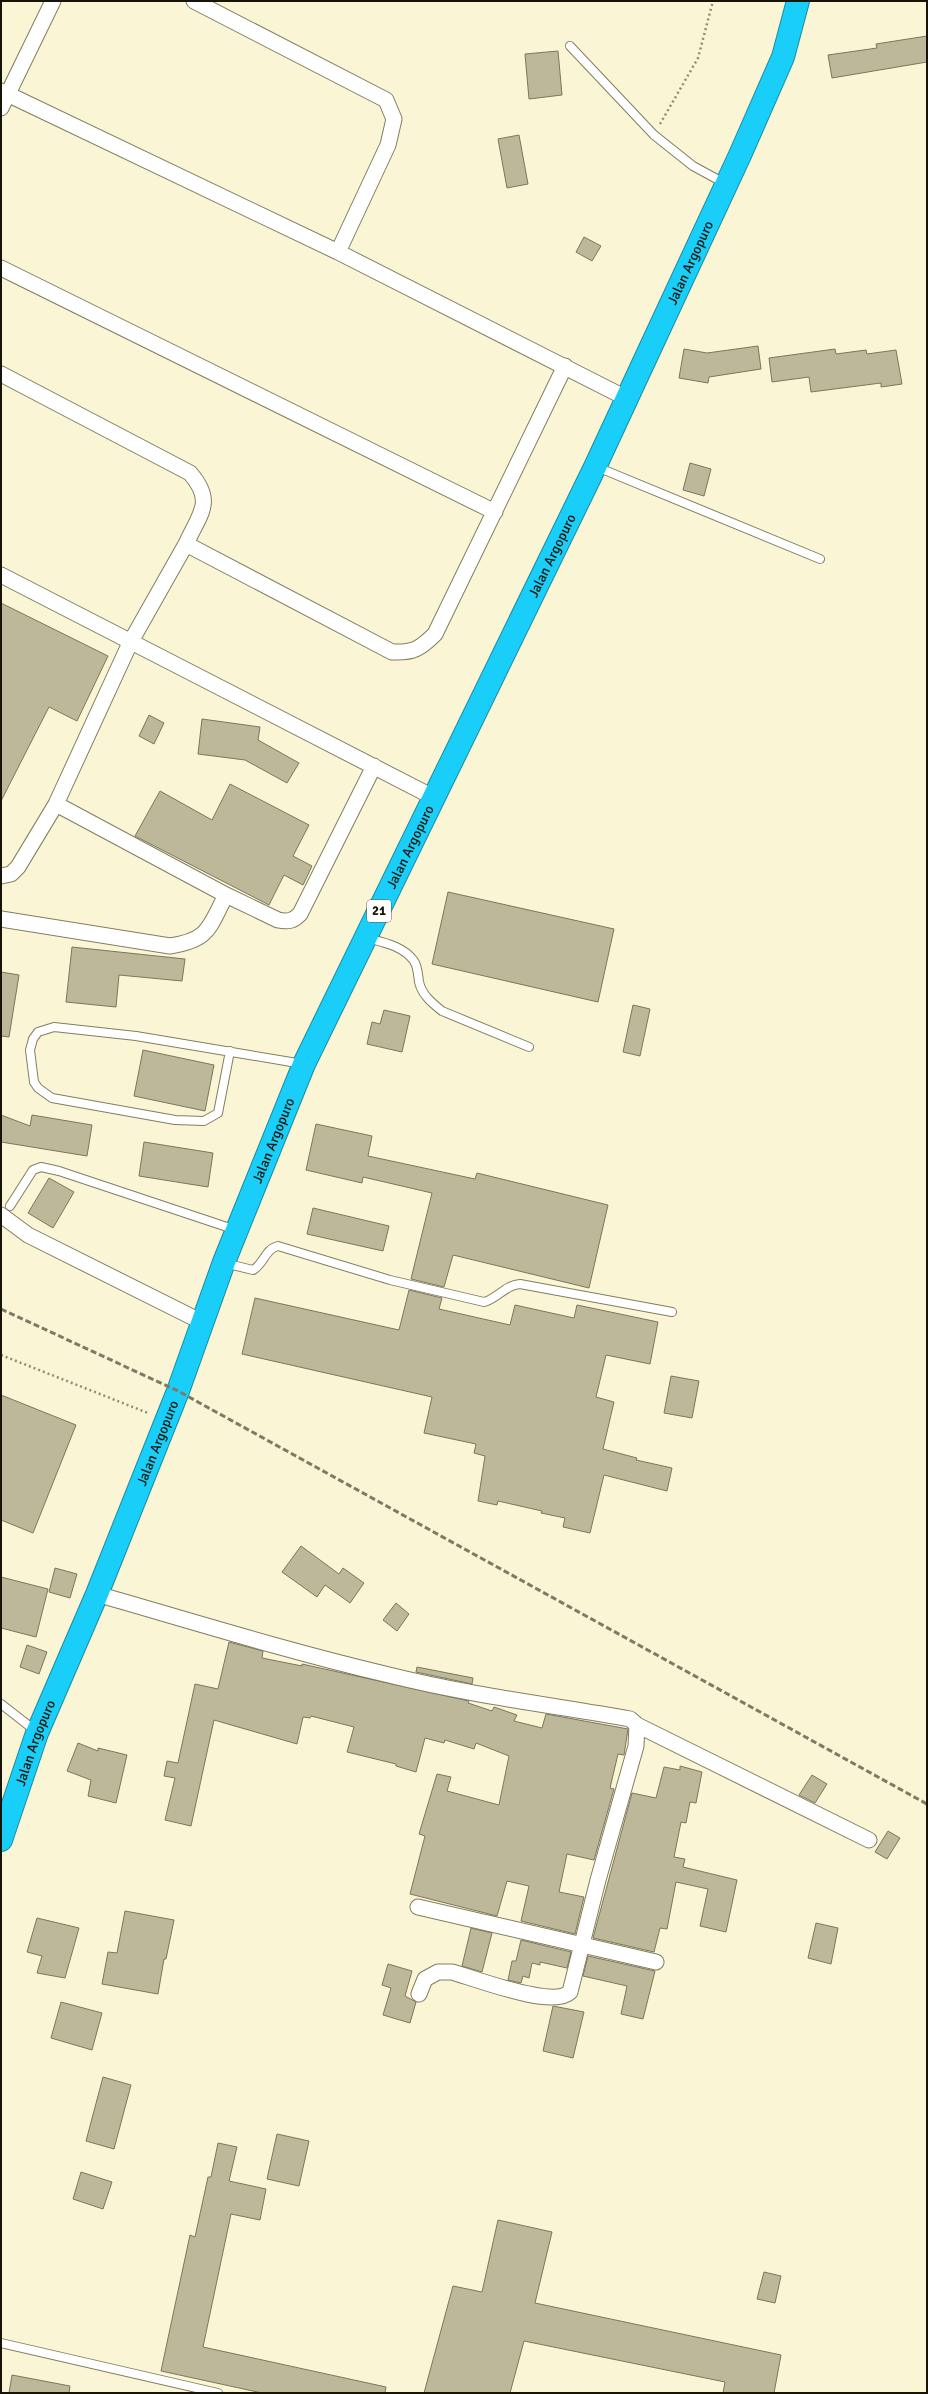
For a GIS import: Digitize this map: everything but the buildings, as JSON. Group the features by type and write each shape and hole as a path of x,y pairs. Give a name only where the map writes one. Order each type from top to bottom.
{"highway":[{"name":"Jalan Argopuro","path":"1,1840 38,1733 97,1594 165,1420 178,1391 224,1262 304,1064 595,466 726,184 783,57 798,1"}],"street":[{"path":"1,108 4,93 53,1"},
{"path":"194,1 386,100 394,119 388,145 338,252"},
{"path":"4,93 338,252 626,398"},
{"path":"1,268 495,512"},
{"path":"186,544 392,652 408,652 423,646 435,634 565,366"},
{"path":"1,374 190,473 202,486 205,502 186,544 130,643 56,804 18,867 11,874 1,876"},
{"path":"1,575 130,643 433,797"},
{"path":"56,804 226,895 278,920 286,922 294,920 300,914 374,766"},
{"path":"1,919 170,946 186,944 206,934 226,895"},
{"path":"6,1210 28,1235 202,1322"},
{"path":"97,1594 240,1636 390,1676 492,1697 630,1719 637,1726 869,1840"},
{"path":"419,1994 425,1979 438,1972 452,1972 538,1997 565,1997 570,1992 581,1945 636,1746 637,1726"},
{"path":"418,1907 656,1962"}],"lane":[{"path":"570,46 654,135 693,166 726,184"},
{"path":"595,466 820,559"},
{"path":"366,938 394,946 408,955 417,968 420,984 424,992 432,1003 442,1011 529,1047"},
{"path":"230,1051 218,1113 204,1121 175,1120 52,1098 38,1088 34,1082 30,1050 33,1039 38,1032 54,1027 136,1036 230,1051 304,1064"},
{"path":"6,1210 32,1170 41,1167 59,1171 237,1230"},
{"path":"224,1262 245,1270 253,1270 258,1268 270,1249 278,1246 390,1280 484,1302 490,1300 510,1286 520,1284 672,1312"},
{"path":"1,1704 38,1733"},
{"path":"1,2343 218,2393"}],"path":[{"path":"654,135 698,58 713,1"},
{"path":"1,1355 165,1420"}],"railway":[{"path":"1,1309 178,1391 927,1804"}]}
